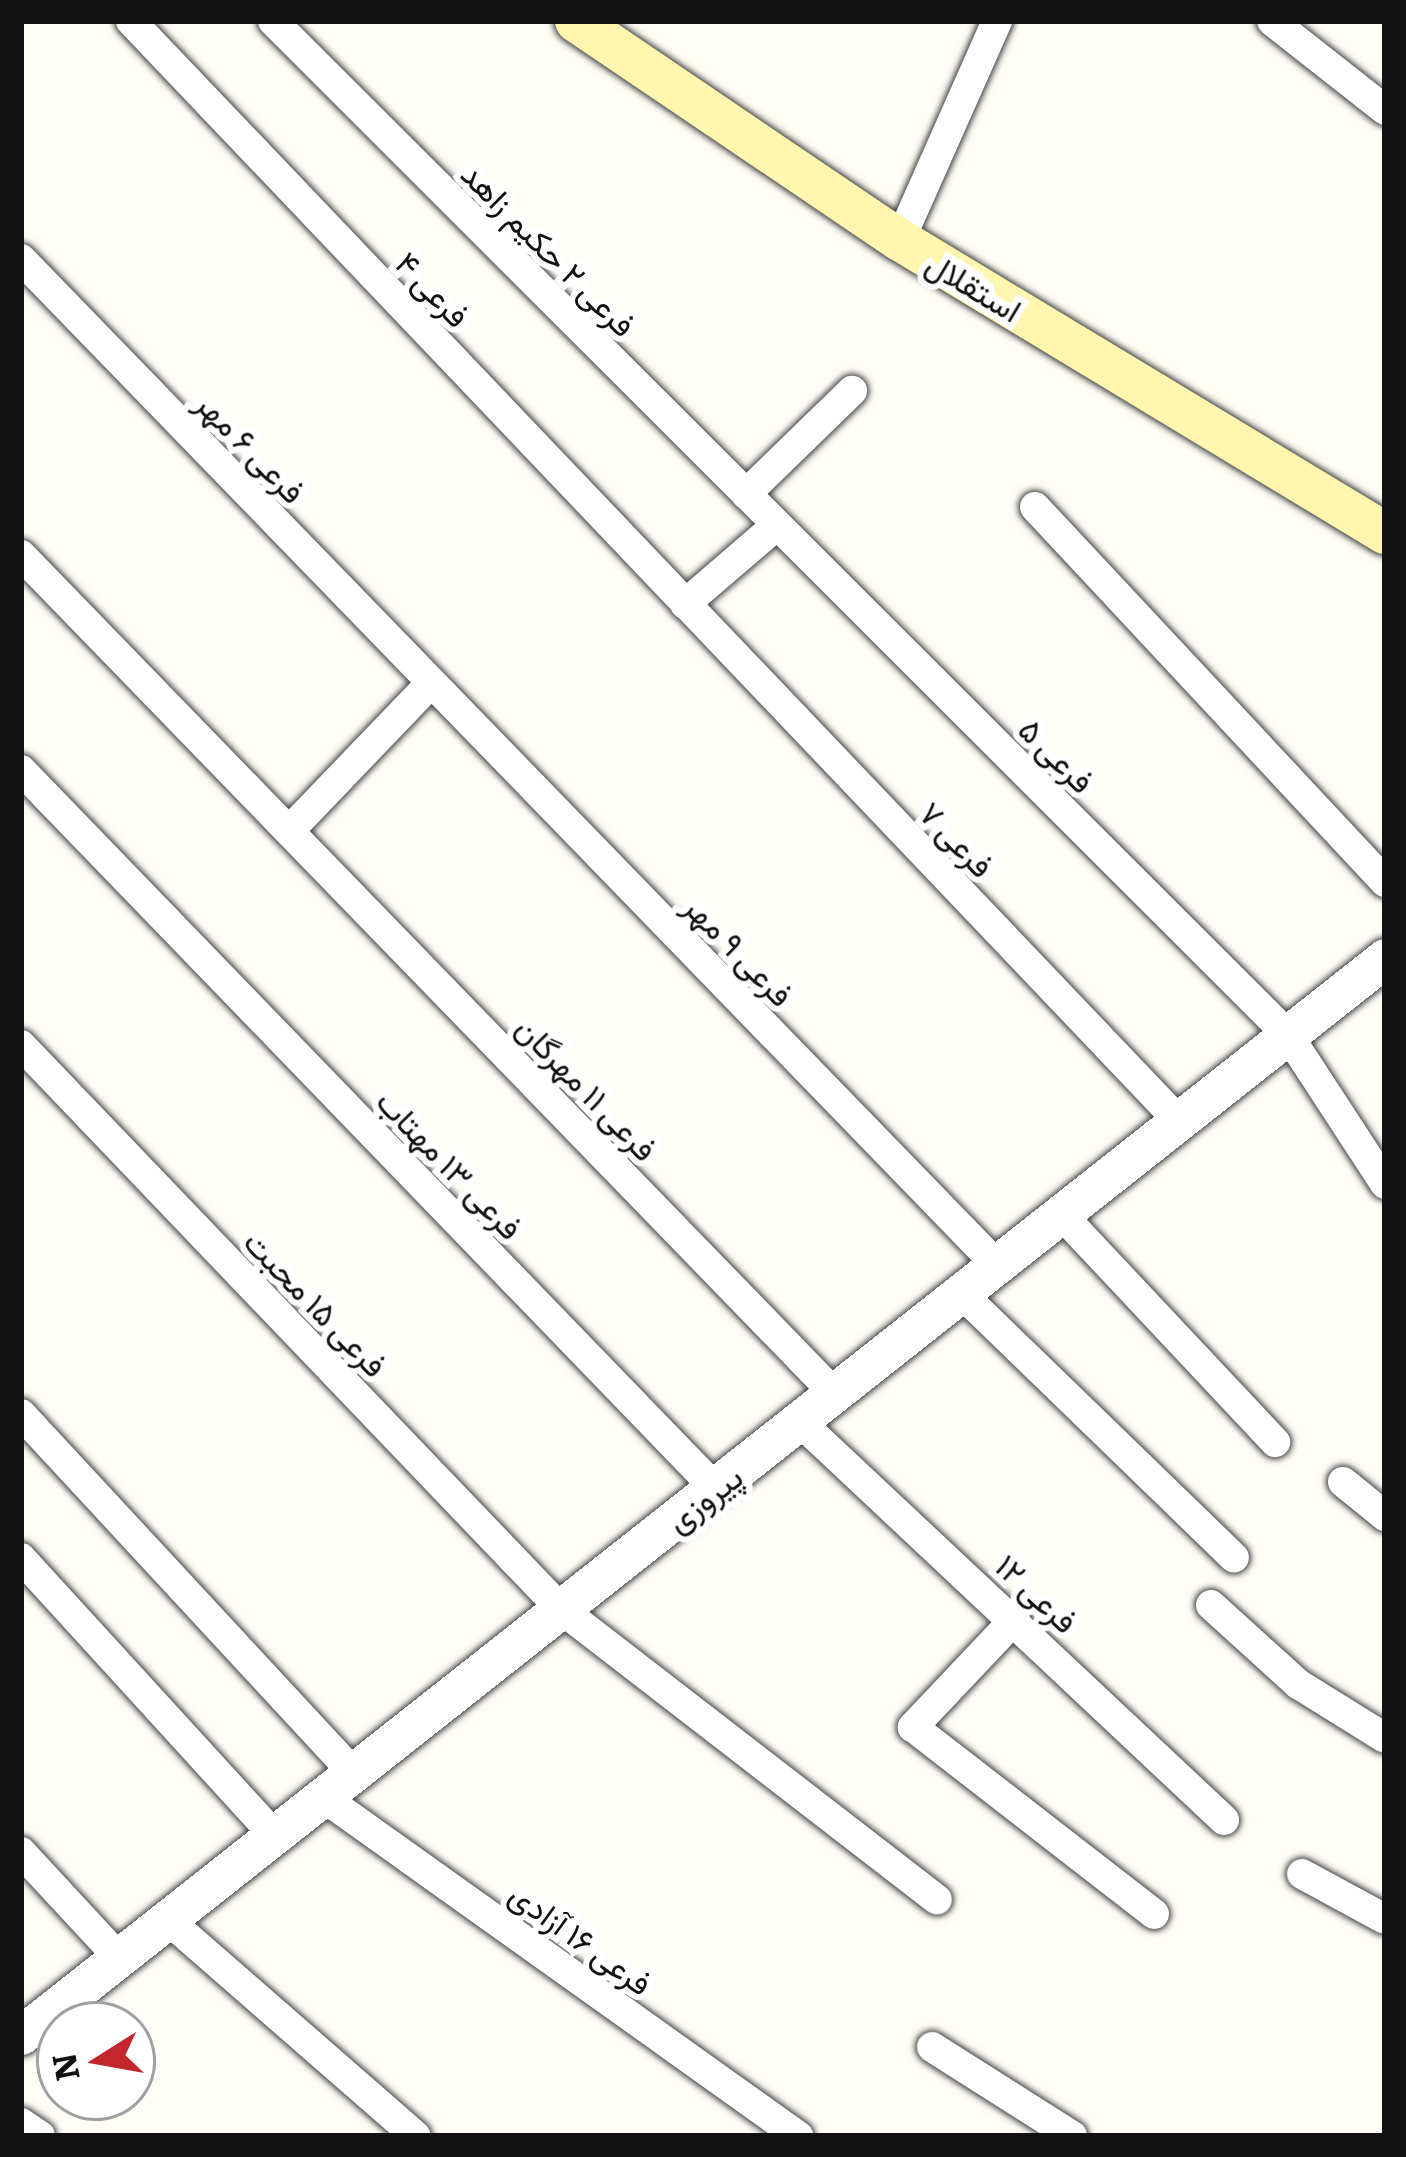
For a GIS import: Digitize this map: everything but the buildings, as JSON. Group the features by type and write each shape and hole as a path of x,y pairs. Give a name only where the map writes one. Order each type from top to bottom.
{"main road":[{"name":"استقلال","path":"576,21 900,240 1385,533"}],"street":[{"name":"فرعی ۴","path":"131,21 685,604"},
{"name":"فرعی ۲ حکیم زاهد","path":"273,21 777,525"},
{"path":"900,240 997,21"},
{"path":"1272,21 1379,93"},
{"name":"فرعی ۶ مهر","path":"21,260 431,682"},
{"path":"746,494 851,391"},
{"path":"1035,507 1385,882"},
{"path":"685,604 777,525"},
{"name":"فرعی ۵","path":"777,525 1288,1035 1385,1184"},
{"name":"فرعی ۱۱ مهرگان","path":"21,555 835,1393"},
{"name":"فرعی ۷","path":"685,604 1179,1121"},
{"path":"289,831 431,682"},
{"name":"فرعی ۹ مهر","path":"431,682 997,1265"},
{"name":"فرعی ۱۳ مهتاب","path":"21,770 715,1488"},
{"name":"پیروزی","path":"21,2035 1385,958"},
{"name":"فرعی ۱۵ محبت","path":"21,1045 561,1609 937,1900"},
{"path":"1061,1214 1274,1442"},
{"path":"961,1293 1234,1558"},
{"name":"فرعی ۱۶ آزادی","path":"21,1414 338,1785 798,2136"},
{"name":"فرعی ۱۲","path":"799,1421 1016,1619 1224,1820"},
{"path":"1343,1482 1385,1516"},
{"path":"21,1558 274,1835"},
{"path":"1211,1605 1298,1684 1385,1738"},
{"path":"1016,1619 913,1727 1154,1914"},
{"path":"21,1852 118,1958"},
{"path":"1302,1874 1385,1919"},
{"path":"167,1919 416,2136"},
{"path":"932,2047 1072,2136"},
{"path":"21,2123 40,2136"}]}
